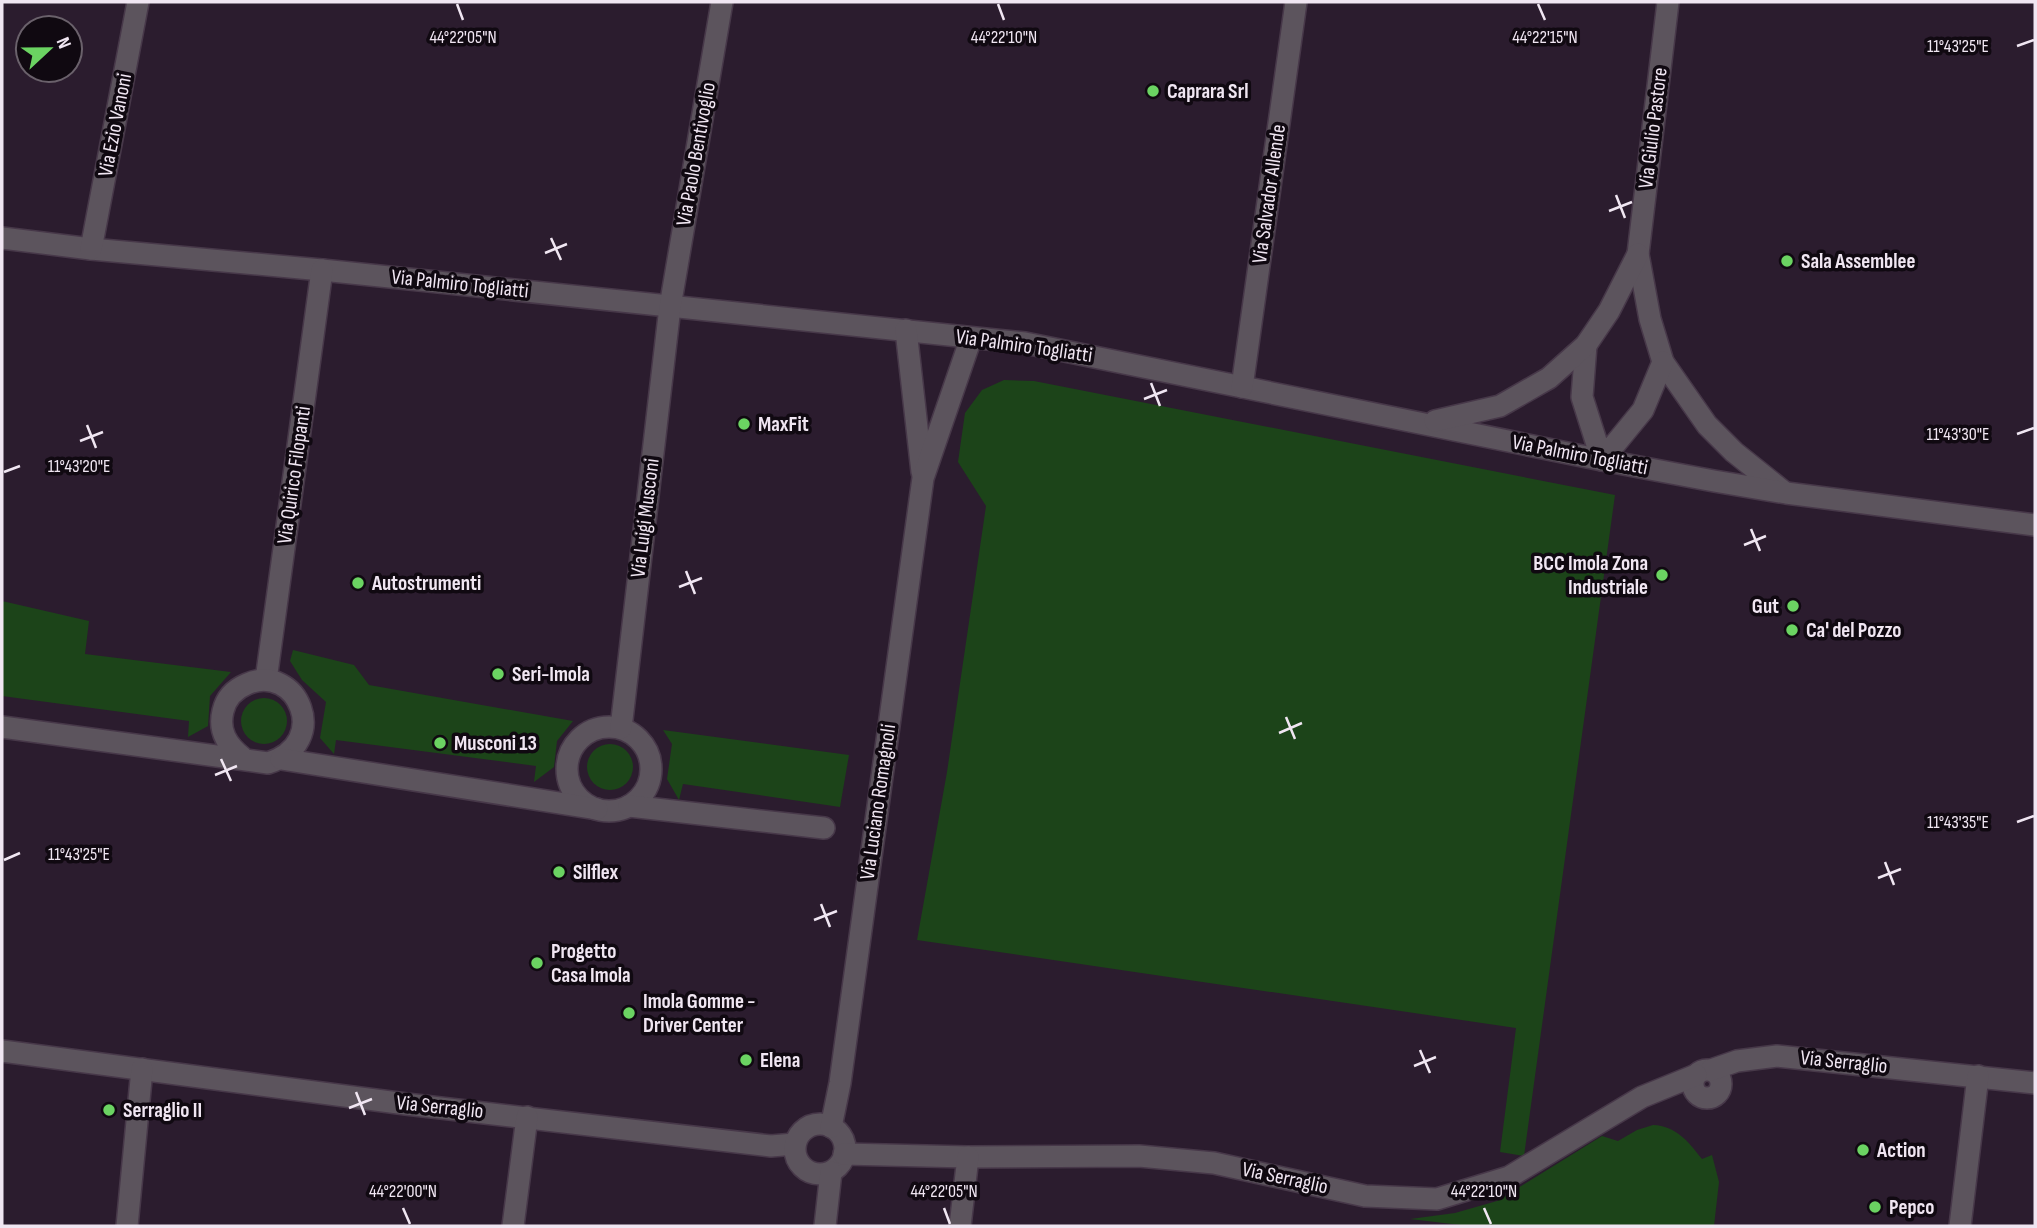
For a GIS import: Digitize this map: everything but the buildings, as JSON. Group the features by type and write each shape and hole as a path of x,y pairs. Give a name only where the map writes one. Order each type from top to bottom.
{"street":[{"name":"Via Ezio Vanoni","path":"91,249 138,2"},
{"name":"Via Paolo Bentivoglio","path":"670,307 722,2"},
{"name":"Via Salvador Allende","path":"1242,387 1296,2"},
{"name":"Via Giulio Pastore","path":"1668,2 1638,254 1650,319 1663,362 1707,425 1734,452 1786,494"},
{"name":"Via Palmiro Togliatti","path":"2,238 1025,342 1602,460 1786,494 2035,525"},
{"name":"Via Giulio Pastore","path":"1422,423 1500,406 1549,378 1586,345 1609,311 1638,254"},
{"name":"Via Quirico Filopanti","path":"267,680 322,270"},
{"name":"Via Luigi Musconi","path":"621,728 670,307"},
{"name":"Via Luciano Romagnoli","path":"906,330 923,478"},
{"name":"Via Luciano Romagnoli","path":"831,1127 842,1069 923,478 971,338"},
{"name":"Via Giulio Pastore","path":"1586,345 1582,397 1602,460"},
{"path":"1602,460 1643,410 1663,362"},
{"path":"2,727 242,757 254,762 268,763 281,759 292,751 303,727 299,702 290,691 279,684 267,680 253,681 229,696 221,723 231,748 242,757"},
{"path":"597,809 583,802 574,792 568,778 567,764 571,750 586,734 606,727 621,728 633,734 650,757 648,785 640,797 629,806"},
{"path":"281,759 607,811 629,806 824,828"},
{"name":"Via Serraglio","path":"2,1051 406,1104 771,1146 795,1144"},
{"name":"Via Serraglio","path":"845,1154 877,1157 1139,1156 1214,1163 1365,1196 1437,1199 1509,1177 1642,1097 1670,1085 1706,1080 1765,1058 1777,1056 2035,1083"},
{"path":"127,1226 142,1069"},
{"path":"1960,1226 1978,1076"},
{"path":"513,1226 527,1117"},
{"path":"824,1226 831,1172 845,1154 844,1140 824,1124 809,1126 797,1137 797,1160 807,1171 815,1174 831,1172"},
{"path":"960,1226 968,1157"}],"green space":[{"path":"1004,380 1034,381 1615,495 1524,1156 1500,1152 1516,1028 917,940 947,772 986,506 958,462 965,413 982,390"},
{"path":"2,601 89,621 85,654 231,672 210,696 208,726 188,737 189,721 2,696"},
{"path":"293,650 354,665 369,685 573,721 557,741 554,767 534,782 536,766 336,740 334,754 320,738 326,702 302,680 290,661"},
{"path":"264,698 280,705 287,721 280,737 264,744 248,737 241,721 248,705"},
{"path":"663,730 849,755 840,807 683,784 679,800 667,779 672,744"},
{"path":"610,744 626,751 633,767 626,783 610,790 594,783 587,767 594,751"},
{"path":"1653,1125 1675,1131 1702,1159 1712,1155 1719,1182 1714,1226 1469,1226 1410,1219 1455,1213 1497,1201 1602,1136 1618,1141 1637,1130"}],"place":[{"name":"Caprara Srl","path":"1153,91"},
{"name":"Sala Assemblee","path":"1787,261"},
{"name":"MaxFit","path":"744,424"},
{"name":"BCC Imola Zona Industriale","path":"1662,575"},
{"name":"Autostrumenti","path":"358,583"},
{"name":"Gut","path":"1793,606"},
{"name":"Ca' del Pozzo","path":"1792,630"},
{"name":"Seri-Imola","path":"498,674"},
{"name":"Musconi 13","path":"440,743"},
{"name":"Silflex","path":"559,872"},
{"name":"Progetto Casa Imola","path":"537,963"},
{"name":"Imola Gomme - Driver Center","path":"629,1013"},
{"name":"Elena","path":"746,1060"},
{"name":"Serraglio II","path":"109,1110"},
{"name":"Action","path":"1863,1150"},
{"name":"Pepco","path":"1875,1207"}]}
